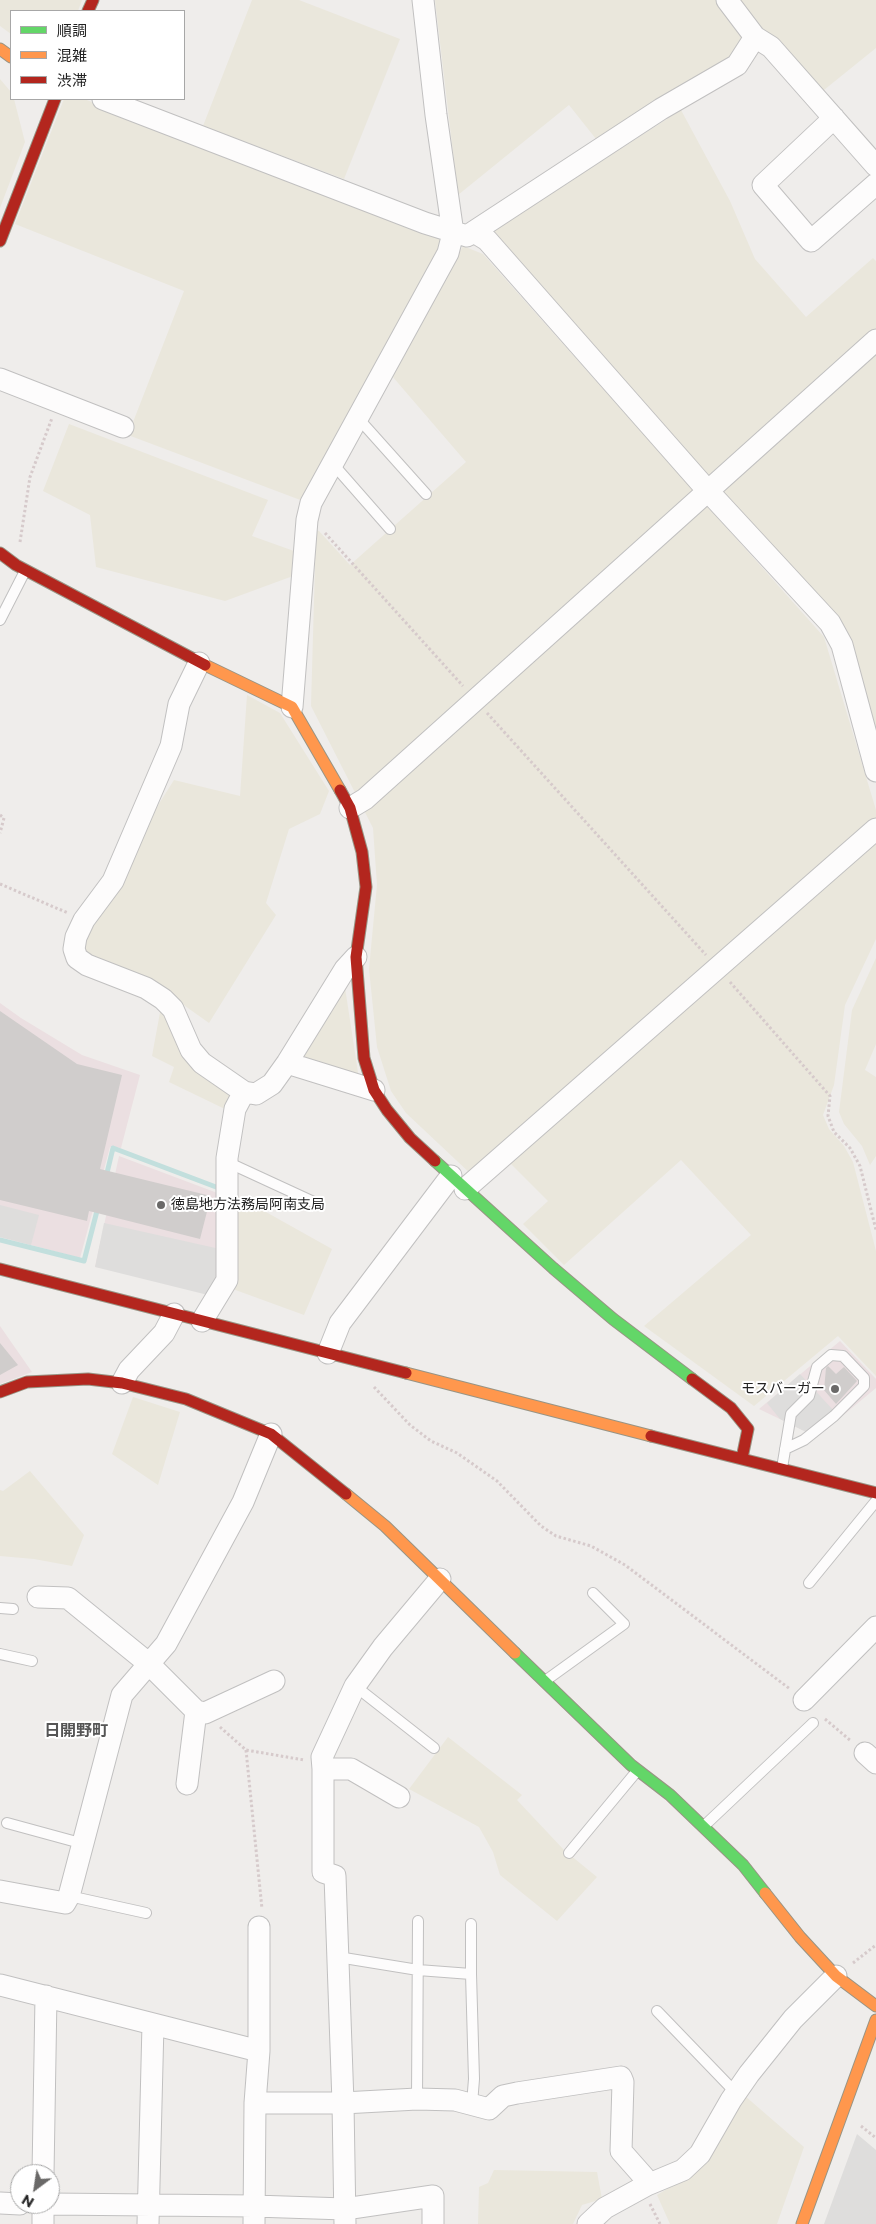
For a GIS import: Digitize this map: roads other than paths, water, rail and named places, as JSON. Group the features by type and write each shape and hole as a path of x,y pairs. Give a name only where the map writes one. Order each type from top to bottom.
{"street":[{"path":"423,0 452,233 448,253 312,503 307,520 292,707 350,808 362,852 366,888 356,957 364,1058 374,1090 387,1110 410,1138 458,1183 613,1319 731,1408 748,1429 742,1458"},
{"path":"727,0 755,37 771,47 876,166"},
{"path":"106,100 452,233 468,236 481,225 661,109 737,65 755,37"},
{"path":"0,241 55,100"},
{"path":"834,118 763,185 811,241 876,184"},
{"path":"474,232 487,240 708,491 830,623 842,645 876,771"},
{"path":"350,808 365,799 876,340"},
{"path":"0,378 123,427"},
{"path":"0,553 21,567 199,663 292,707"},
{"path":"199,663 180,704 171,746 113,881 84,920 76,936 74,949 77,958 87,965 146,988 163,999 173,1009 191,1050 202,1063 244,1092 256,1094 272,1084 345,969 356,957"},
{"path":"328,1353 340,1323 458,1183 719,968 876,830"},
{"path":"287,1063 374,1090"},
{"path":"202,1321 227,1280 227,1162 235,1110 244,1092"},
{"path":"0,1269 876,1493"},
{"path":"122,1383 129,1370 164,1334 174,1314"},
{"path":"0,1392 28,1382 88,1379 122,1383 186,1399 271,1434 385,1526 544,1682 638,1770 670,1795 743,1865 800,1937 836,1976 876,2006"},
{"path":"0,1891 65,1903 69,1896 84,1844 122,1695 166,1644 243,1502 271,1434"},
{"path":"345,2216 335,1876 323,1872 323,1766 326,1748 355,1686 383,1647 440,1579"},
{"path":"38,1596 68,1598 148,1663 200,1712"},
{"path":"804,1700 876,1627"},
{"path":"200,1712 274,1681"},
{"path":"187,1784 200,1712"},
{"path":"323,1766 351,1769 399,1797"},
{"path":"254,2215 255,2103 259,2051 259,1927"},
{"path":"588,2224 605,2208 683,2170 700,2154 736,2093 793,2019 836,1976"},
{"path":"0,1985 259,2051"},
{"path":"44,2164 46,1996"},
{"path":"802,2224 876,2020"},
{"path":"148,2214 153,2024"},
{"path":"255,2103 343,2103 417,2099 455,2100 489,2109 503,2096 621,2077 623,2090 619,2141 621,2151 644,2177 648,2186"},
{"path":"60,2205 148,2214 345,2216 433,2196 434,2224"}],"lane":[{"path":"358,418 426,494"},
{"path":"333,464 390,529"},
{"path":"0,620 21,567"},
{"path":"227,1162 318,1204"},
{"path":"782,1468 785,1449 791,1414 809,1396 817,1367 832,1355 843,1356 864,1378 864,1386 834,1416 804,1440 785,1449"},
{"path":"809,1583 876,1500"},
{"path":"544,1682 624,1624 593,1592"},
{"path":"0,1608 13,1609"},
{"path":"0,1654 32,1661"},
{"path":"355,1686 434,1748"},
{"path":"703,1827 813,1723"},
{"path":"569,1853 638,1770"},
{"path":"7,1823 84,1844"},
{"path":"69,1896 146,1913"},
{"path":"417,2099 418,1921"},
{"path":"471,1924 474,2079 472,2104"},
{"path":"338,1957 418,1970 471,1974"},
{"path":"657,2011 736,2093"}],"waterway":[{"path":"106,1177 113,1148 216,1187"},
{"path":"0,1240 84,1261 98,1207"}],"place":[{"name":"徳島地方法務局阿南支局","path":"161,1205"},
{"name":"モスバーガー","path":"835,1389"}],"district":[{"name":"日開野町","path":"76,1731"}]}
